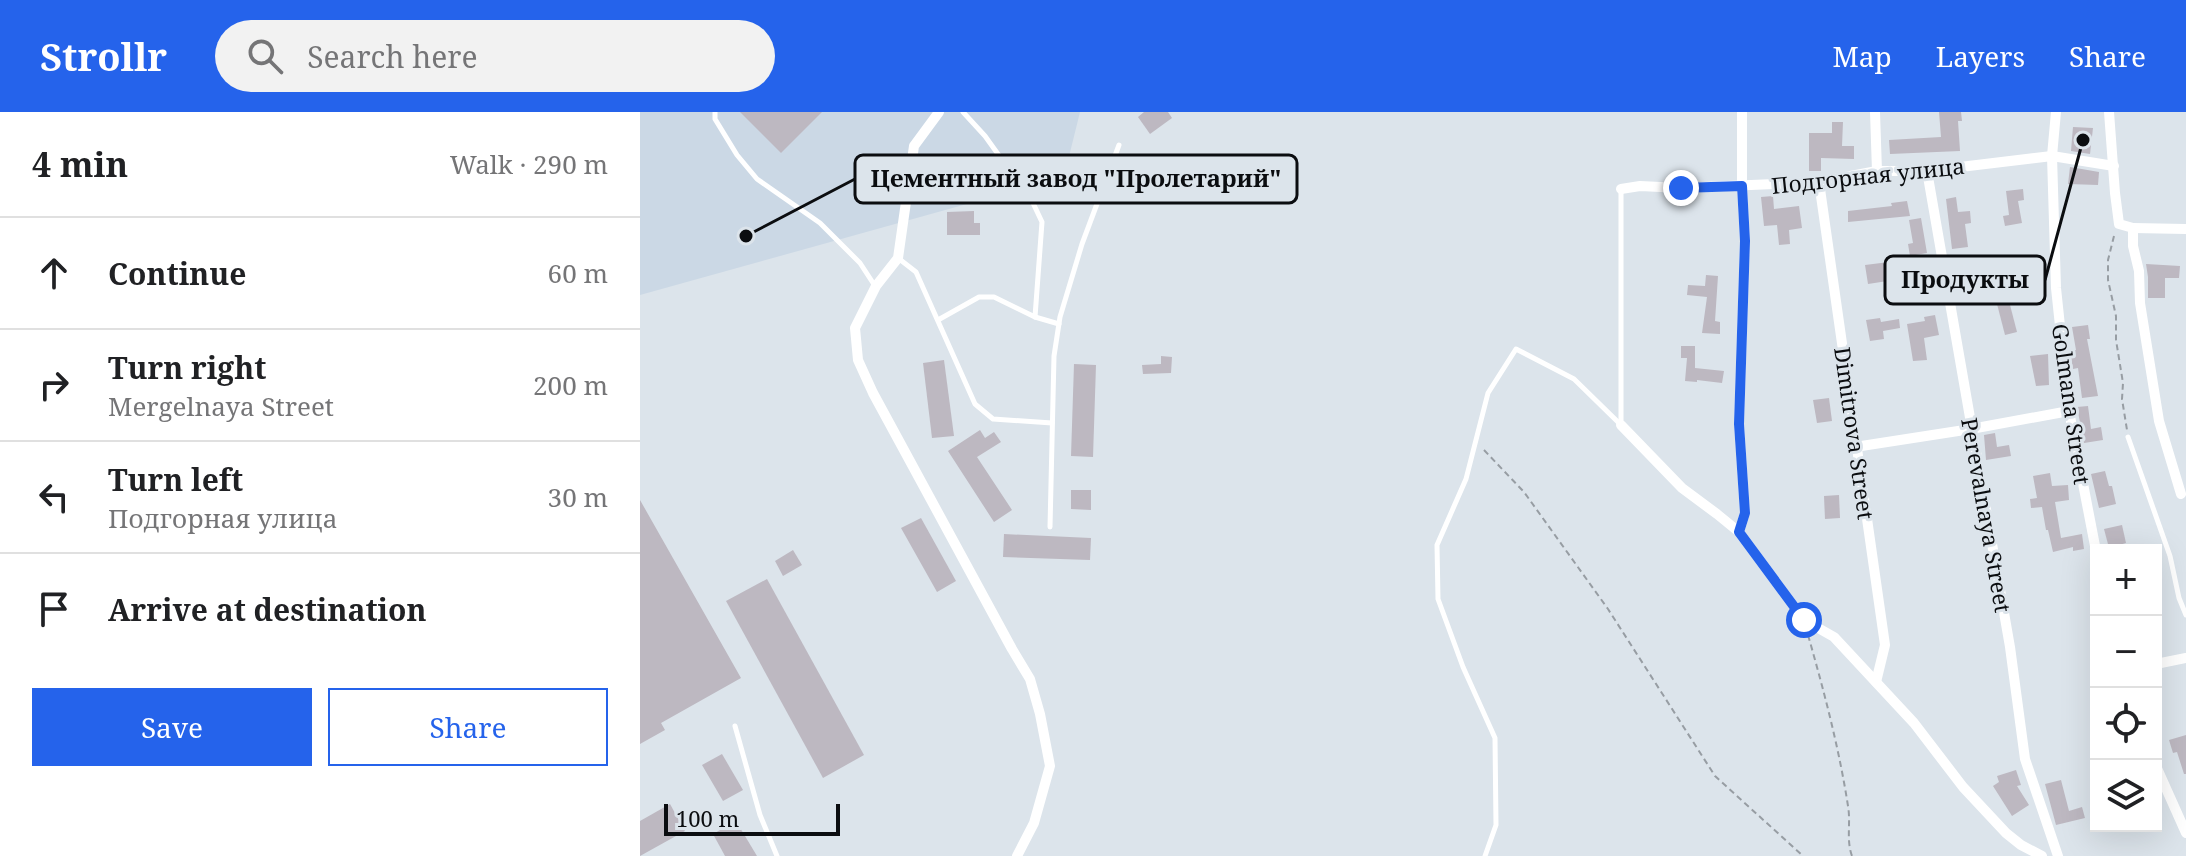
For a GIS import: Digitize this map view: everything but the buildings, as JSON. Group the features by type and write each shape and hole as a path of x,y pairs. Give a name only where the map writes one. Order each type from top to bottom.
{"street":[{"path":"939,112 914,146 898,258 876,286 855,328 858,360 873,393 1030,679 1050,766 1034,823 1017,856"},
{"path":"1739,532 1745,513 1739,424 1745,241 1742,112"},
{"path":"1875,112 1877,171"},
{"name":"Golmana Street","path":"2056,112 2052,156 2056,288 2069,411 2095,544"},
{"path":"2109,112 2119,224 2133,228 2186,229"},
{"name":"Подгорная улица","path":"1621,189 1819,182 1877,171 1927,171 2052,156 2114,166"},
{"name":"Perevalnaya Street","path":"1927,171 2010,647 2025,759 2058,856"},
{"name":"Dimitrova Street","path":"1819,182 1885,645 1876,682"},
{"path":"2133,228 2140,303 2159,421 2181,494"},
{"path":"1855,447 2069,411"},
{"path":"1621,425 1682,488 1739,532 1804,620 1834,637 1914,723 1963,787 2006,833 2042,856"},
{"path":"2162,663 2186,658"},
{"path":"2162,779 2186,833"}],"lane":[{"path":"715,112 715,119 737,155 757,179 820,223 860,263 876,286"},
{"path":"963,112 985,136 1033,203 1042,222 1035,317"},
{"path":"1050,527 1054,356 1059,324 1082,244 1119,145"},
{"path":"1621,189 1621,425"},
{"path":"898,258 916,272 975,404 993,419 1052,423"},
{"path":"938,320 979,297 994,297 1035,317 1059,324"},
{"path":"1485,856 1496,825 1495,738 1463,667 1438,599 1437,545 1466,479 1488,393 1516,349 1574,379 1621,425"},
{"path":"2128,437 2170,556 2186,615"},
{"path":"735,726 760,815 775,854"}],"path":[{"path":"2119,224 2108,260 2108,280 2116,316 2128,437"},
{"path":"1476,442 1524,492 1608,609 1715,776 1803,856"},
{"path":"1804,620 1829,707 1849,810 1849,848 1852,856"}],"shaded area":[{"path":"640,112 1080,112 1064,177 640,295"}],"place":[{"name":"Продукты","path":"2083,140"},
{"name":"Цементный завод \"Пролетарий\"","path":"746,236"}],"route":[{"path":"1681,188 1742,186 1745,241 1739,424 1745,513 1739,532 1804,620"}]}
